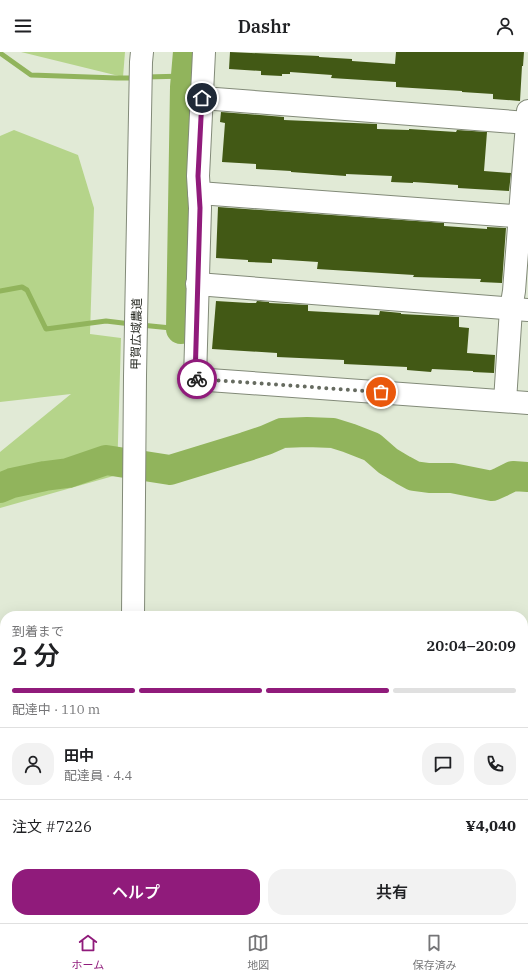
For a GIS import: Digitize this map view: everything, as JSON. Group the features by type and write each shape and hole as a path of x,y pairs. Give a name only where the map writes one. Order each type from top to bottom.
{"street":[{"name":"甲賀広域農道","path":"133,611 135,368 142,52"},
{"path":"204,52 198,176 198,284 195,379 528,403"},
{"path":"202,98 528,119 524,216 514,291 520,309 505,401"},
{"path":"199,193 524,216"},
{"path":"198,284 520,309"}],"shaded area":[{"path":"21,52 125,52 123,77"},
{"path":"14,130 78,155 94,208 90,334 121,338 117,475 0,508 0,452 71,394 0,402 0,136"}],"building":[{"path":"230,52 319,56 352,59 352,61 395,64 396,52 524,52 520,101 493,99 493,94 396,87 396,82 331,78 332,75 290,72 290,74 282,74 282,76 261,75 261,71 229,69"},
{"path":"221,112 284,117 284,120 377,124 377,129 487,132 484,171 511,173 509,191 458,188 458,185 391,182 392,176 346,174 346,176 256,169 256,164 222,162 225,123 220,122"},
{"path":"218,207 444,223 444,226 487,229 487,227 506,228 502,283 480,282 481,279 413,277 414,275 317,269 318,262 272,259 272,263 216,258"},
{"path":"216,301 256,303 257,301 308,305 308,311 379,315 380,311 401,314 459,317 459,327 469,328 467,353 495,355 494,373 432,369 431,372 407,370 407,367 344,364 344,360 277,357 277,353 212,349"}],"waterway":[{"path":"181,329 185,87 188,52"},
{"path":"0,53 31,75 136,78"},
{"path":"146,77 186,76"},
{"path":"0,291 22,287 27,290 46,329 106,321 131,324"},
{"path":"141,325 181,329"},
{"path":"0,488 12,483 68,473 106,460 170,470 245,447 282,433 307,432 333,433 372,447 388,461 414,476 429,478 452,478 492,486 513,476 528,477"}],"way so far":[{"path":"197,379 381,392"}],"route":[{"path":"197,379 195,379 200,208 198,176 202,98"}]}
